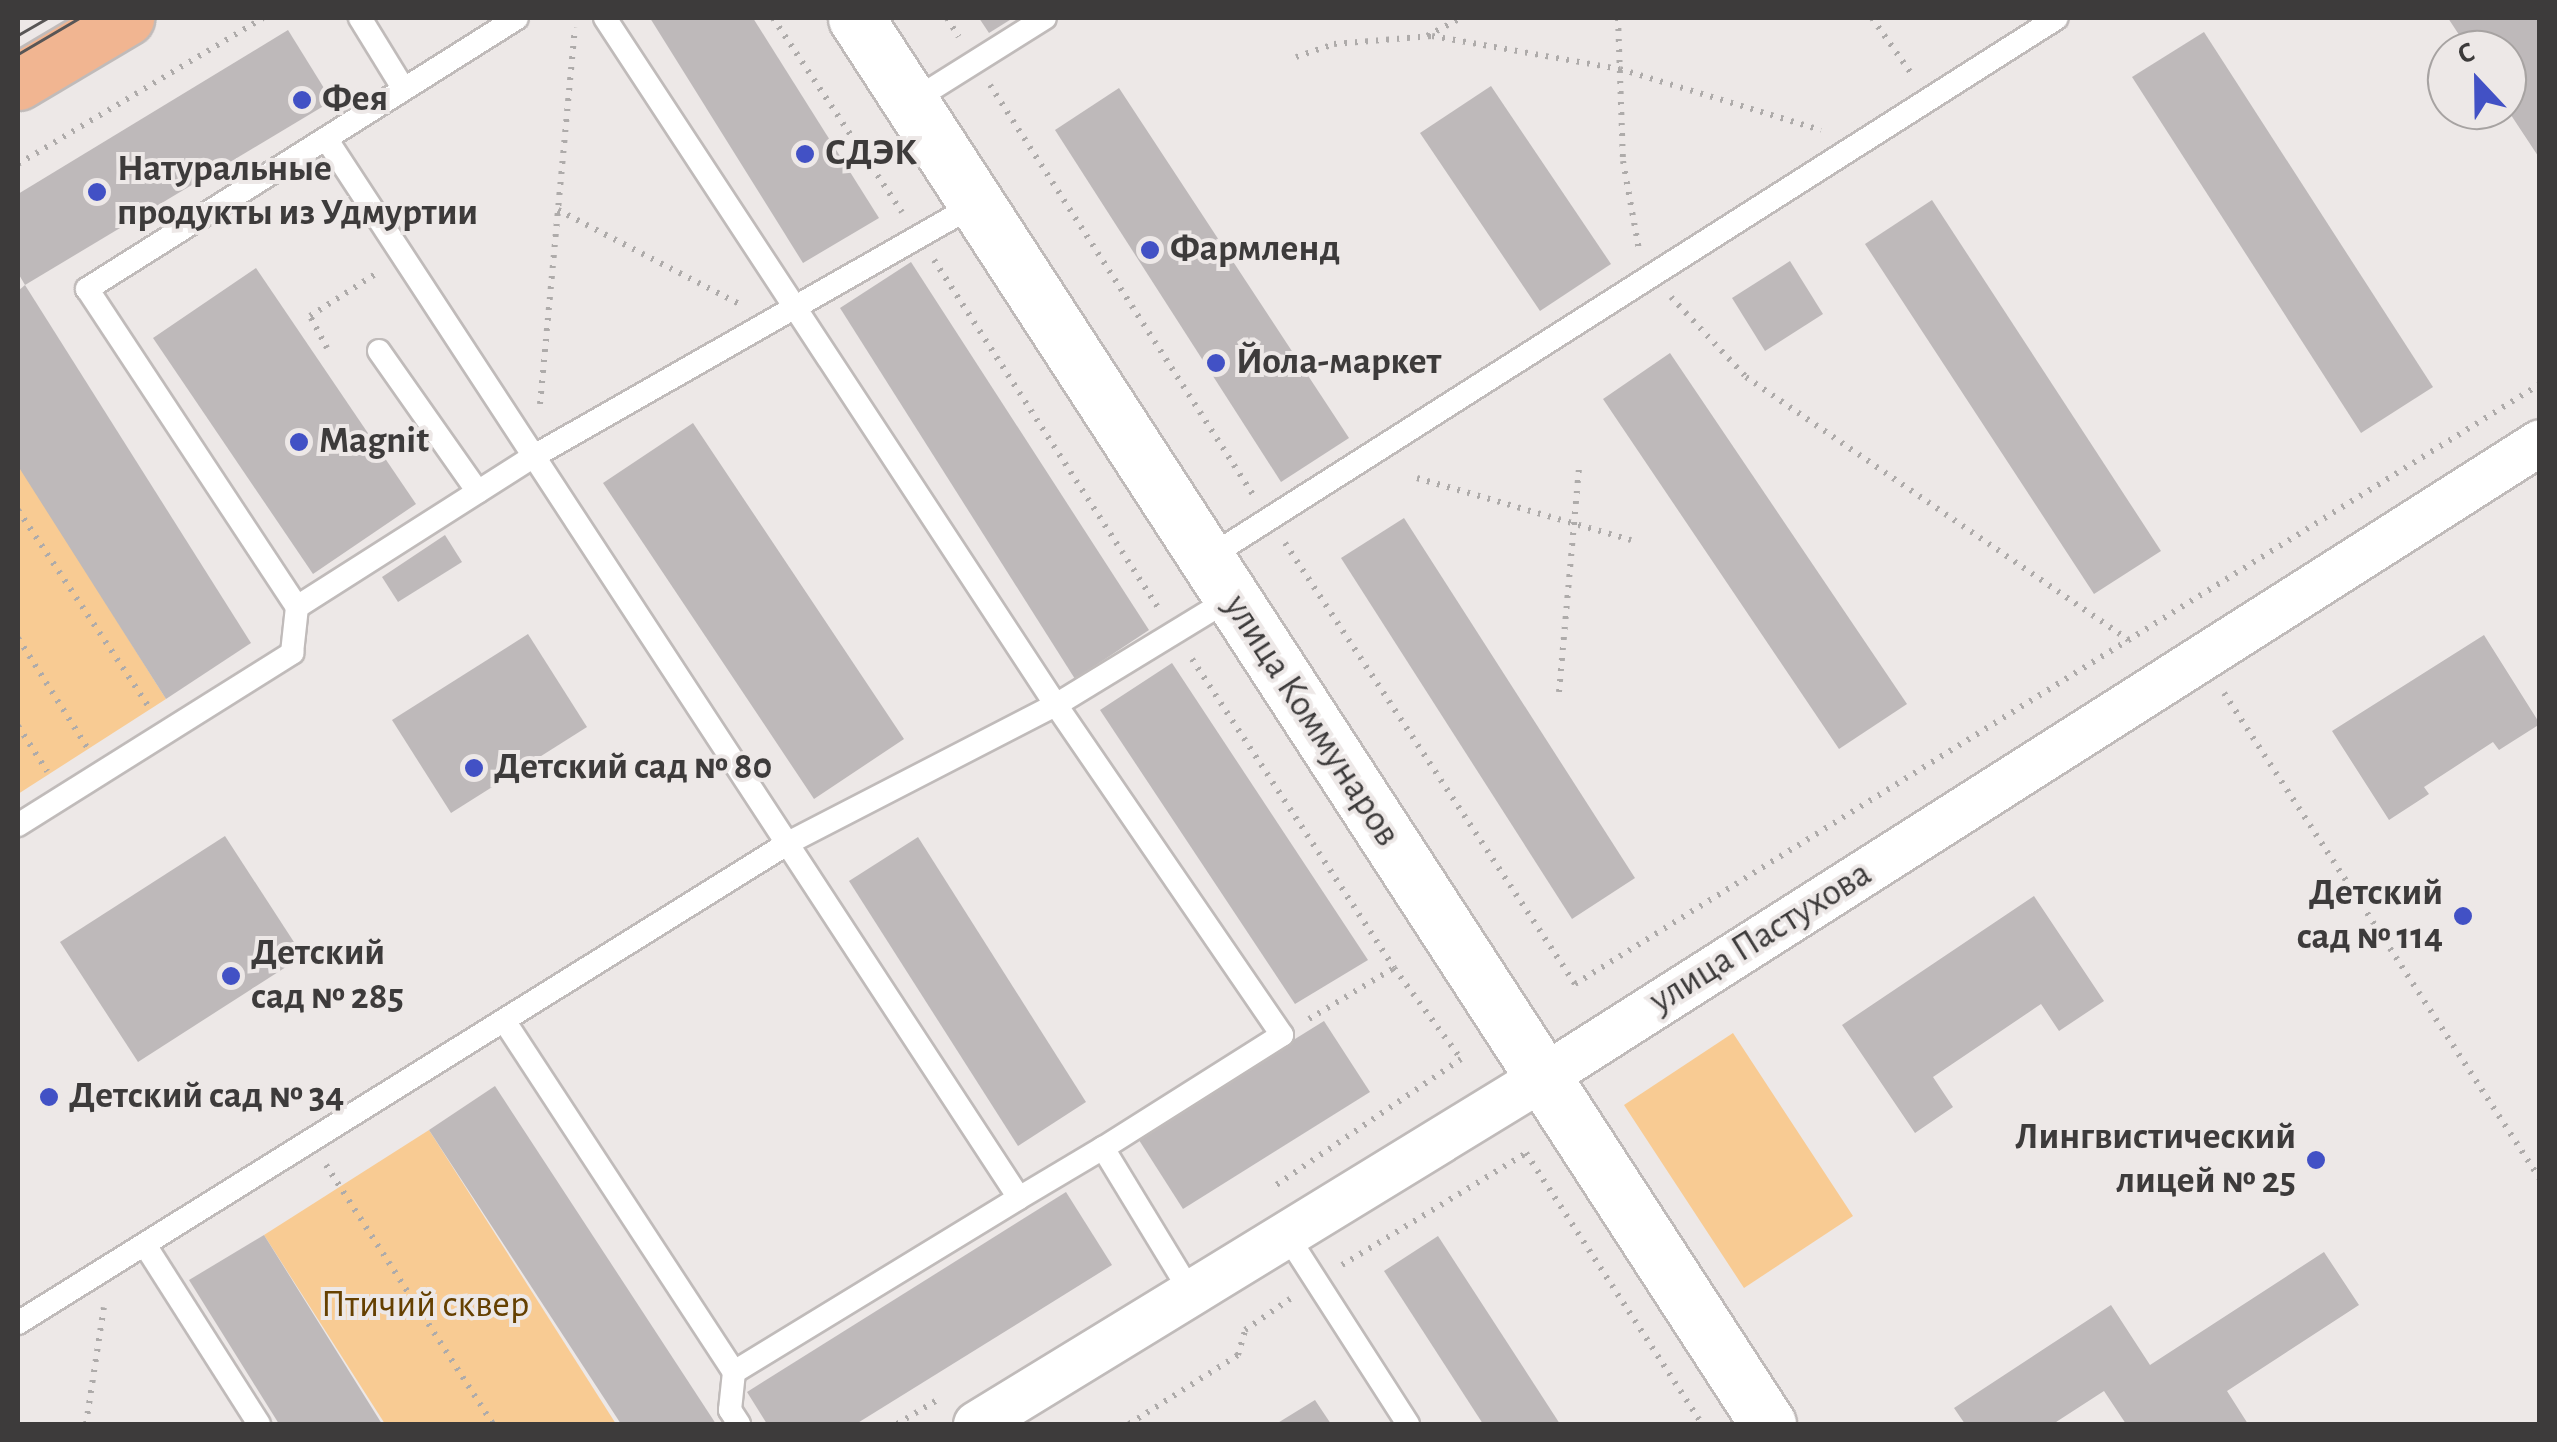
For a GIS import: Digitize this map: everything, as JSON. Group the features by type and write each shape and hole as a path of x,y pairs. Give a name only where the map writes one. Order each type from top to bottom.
{"main road":[{"path":"18,82 126,18"}],"street":[{"name":"улица Коммунаров","path":"856,18 1768,1424"},
{"name":"улица Пастухова","path":"976,1424 1542,1078 2540,442"}],"lane":[{"path":"360,18 403,88"},
{"path":"18,826 292,653 297,607 87,288 517,18"},
{"path":"604,18 1056,705 1282,1035 734,1372"},
{"path":"911,102 1044,18"},
{"path":"18,1323 790,842 1056,705 1219,579 1651,275 2057,18"},
{"path":"327,140 790,842 1019,1198"},
{"path":"297,607 536,455 798,309 976,204"},
{"path":"379,351 478,492"},
{"path":"505,1022 734,1372 730,1410 739,1424"},
{"path":"1103,1148 1191,1293"},
{"path":"1286,1234 1408,1424"},
{"path":"145,1245 259,1424"}],"path":[{"path":"18,164 263,18"},
{"path":"536,455 576,18"},
{"path":"773,18 920,238"},
{"path":"1425,36 1461,18"},
{"path":"1618,18 1623,162 1638,248 1651,275 1746,377 2128,640"},
{"path":"1872,18 1930,98"},
{"path":"1296,57 1334,44 1425,36 1620,69 1860,142"},
{"path":"558,210 773,322"},
{"path":"327,348 310,316 403,256"},
{"path":"1575,984 2540,384"},
{"path":"1559,692 1579,468"},
{"path":"1417,478 1632,540"},
{"path":"18,510 166,733"},
{"path":"18,638 103,772"},
{"path":"2200,658 2540,1179"},
{"path":"18,726 64,796"},
{"path":"1282,1035 1394,968 1461,1060"},
{"path":"312,1142 493,1424"},
{"path":"1526,1153 1702,1424"},
{"path":"86,1424 110,1266"}],"green space":[{"path":"18,463 166,699 18,794"},
{"path":"1733,1033 1853,1216 1744,1288 1624,1105"},
{"name":"Птичий сквер","path":"429,1130 616,1424 385,1424 264,1235"}],"building":[{"path":"650,18 753,18 879,218 803,263"},
{"path":"979,18 1013,18 989,33"},
{"path":"2448,18 2540,18 2540,159 2521,130 2527,130 2527,30 2456,30"},
{"path":"288,30 332,101 25,285 18,273 18,194"},
{"path":"2204,32 2433,387 2361,433 2132,77"},
{"path":"1491,86 1611,264 1540,311 1420,133"},
{"path":"1119,88 1349,438 1281,482 1055,130"},
{"path":"1932,200 2161,551 2094,594 1865,244"},
{"path":"1790,261 1823,314 1765,351 1732,298"},
{"path":"911,262 1149,630 1075,679 840,308"},
{"name":"Magnit","path":"256,268 416,504 313,574 153,338"},
{"path":"25,285 251,643 166,699 18,466 18,291"},
{"path":"1670,353 1907,704 1839,749 1603,399"},
{"path":"693,423 904,739 814,799 603,483"},
{"path":"1404,518 1635,878 1572,919 1341,558"},
{"path":"445,535 462,562 398,602 382,577"},
{"path":"528,634 587,727 451,813 392,720"},
{"path":"2484,635 2540,724 2499,750 2493,742 2424,787 2429,794 2389,820 2332,731"},
{"path":"1172,663 1368,960 1295,1004 1100,710"},
{"path":"225,836 303,956 138,1062 60,942"},
{"path":"918,837 1086,1102 1018,1146 849,881"},
{"path":"2034,896 2104,1001 2059,1031 2041,1004 1933,1077 1953,1107 1915,1133 1842,1025"},
{"path":"1324,1021 1370,1092 1183,1209 1137,1137"},
{"path":"495,1086 716,1424 621,1424 429,1130"},
{"path":"1066,1192 1112,1265 856,1424 767,1424 747,1392"},
{"path":"264,1235 382,1424 279,1424 189,1280"},
{"path":"1438,1236 1560,1424 1483,1424 1384,1271"},
{"path":"2324,1252 2359,1305 2227,1391 2248,1424 2126,1424 2104,1391 2053,1424 1965,1424 1954,1408 2111,1305 2150,1365"},
{"path":"1315,1400 1331,1424 1276,1424"}],"tram line":[{"path":"18,35 48,18"},
{"path":"18,54 79,18"}],"place":[{"name":"Фея","path":"302,100"},
{"name":"СДЭК","path":"805,154"},
{"name":"Натуральные продукты из Удмуртии","path":"97,192"},
{"name":"Фармленд","path":"1150,250"},
{"name":"Йола-маркет","path":"1216,363"},
{"name":"Magnit","path":"299,442"},
{"name":"Детский сад № 80","path":"474,768"},
{"name":"Детский сад № 114","path":"2463,916"},
{"name":"Детский сад № 285","path":"231,976"},
{"name":"Детский сад № 34","path":"49,1097"},
{"name":"Лингвистический лицей № 25","path":"2316,1160"}]}
